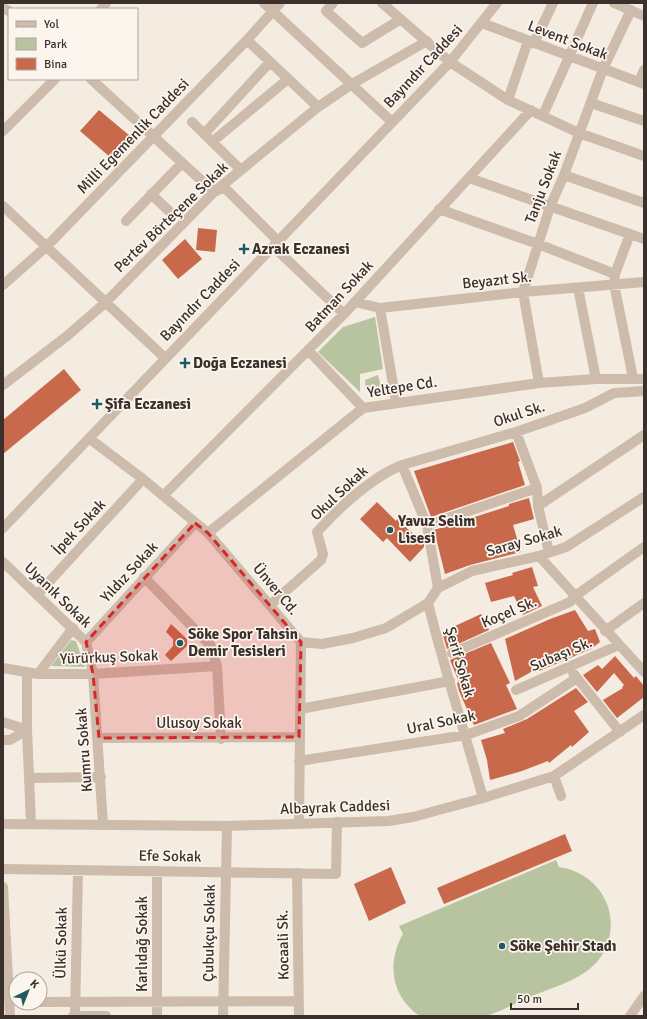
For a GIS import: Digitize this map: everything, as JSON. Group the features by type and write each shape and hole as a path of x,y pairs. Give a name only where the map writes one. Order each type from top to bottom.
{"street":[{"path":"264,3 392,122"},
{"name":"Milli Egemenlik Caddesi","path":"3,285 47,246 247,40 280,3"},
{"path":"333,3 326,11 362,43 402,19"},
{"path":"382,3 450,62 508,100 579,133 644,156"},
{"name":"Bayındır Caddesi","path":"3,527 90,439 165,358 450,62 497,3"},
{"path":"508,100 528,44 534,43 552,3"},
{"path":"543,115 593,3"},
{"path":"614,3 644,16"},
{"name":"Tanju Sokak","path":"539,383 523,292 550,207 564,175 603,69 631,10"},
{"name":"Levent Sokak","path":"482,23 641,83"},
{"path":"247,40 318,107"},
{"name":"Pertev Börteçene Sokak","path":"3,385 67,336 106,302 214,192 318,107 352,84 427,41"},
{"path":"204,134 270,62"},
{"path":"641,83 644,70"},
{"path":"212,142 288,79"},
{"path":"3,131 54,80"},
{"path":"92,80 214,192 224,187 278,241 277,250 344,314"},
{"path":"591,103 644,121"},
{"name":"Batman Sokak","path":"163,496 344,314 531,110"},
{"path":"192,122 241,170"},
{"path":"126,221 182,163"},
{"path":"564,175 644,203"},
{"path":"469,178 644,239"},
{"path":"151,194 170,212"},
{"path":"3,206 165,358"},
{"path":"439,209 538,244 615,279"},
{"path":"630,234 615,279 633,378"},
{"name":"Beyazıt Sk.","path":"355,302 380,308 523,292 578,288 615,279 644,282"},
{"path":"578,288 596,378"},
{"path":"380,308 396,402"},
{"path":"308,350 363,408"},
{"name":"Yeltepe Cd.","path":"208,533 363,408 396,402 539,383 596,378 644,379"},
{"name":"Okul Sk.","path":"402,465 516,432 585,408 614,393 644,391"},
{"path":"516,432 537,488 538,506 549,552"},
{"path":"538,506 644,435"},
{"name":"Ünver Cd.","path":"90,439 144,479 208,533 301,642"},
{"path":"402,465 427,525 438,588"},
{"name":"Okul Sokak","path":"270,605 321,560 323,554 317,532 330,518 384,472 402,465"},
{"name":"İpek Sokak","path":"37,595 144,479"},
{"path":"427,525 537,488"},
{"name":"Saray Sokak","path":"301,642 322,644 353,638 386,628 428,603 438,588 472,571 539,556 566,547 644,497"},
{"name":"Yıldız Sokak","path":"86,642 195,523"},
{"name":"Koçel Sk.","path":"452,653 570,602 575,596 644,547"},
{"path":"539,556 605,631 642,665"},
{"name":"Uyanık Sokak","path":"3,562 86,642 93,674"},
{"path":"144,577 210,646 217,666 221,739"},
{"name":"Şerif Sokak","path":"428,603 483,798"},
{"path":"605,631 644,603"},
{"path":"38,674 73,628"},
{"path":"299,823 301,642"},
{"name":"Subaşı Sk.","path":"516,690 619,645"},
{"name":"Yürürkuş Sokak","path":"3,668 38,674 93,674 217,666"},
{"path":"567,667 620,732"},
{"path":"27,672 27,730 31,824"},
{"name":"Kumru Sokak","path":"93,674 99,738 103,824"},
{"name":"Ural Sokak","path":"299,761 466,735 519,716 577,678"},
{"path":"300,709 450,681"},
{"name":"Albayrak Caddesi","path":"3,824 227,826 388,821 413,817 483,798 554,776 644,715"},
{"path":"3,722 27,730"},
{"path":"3,740 10,740 27,730"},
{"name":"Ulusoy Sokak","path":"99,738 221,739 299,737"},
{"path":"554,776 561,796"},
{"path":"29,778 101,777"},
{"name":"Efe Sokak","path":"3,870 336,874 337,822"},
{"name":"Çubukçu Sokak","path":"223,1016 227,826"},
{"name":"Ülkü Sokak","path":"74,1016 78,870"},
{"name":"Karlıdağ Sokak","path":"157,871 157,1016"},
{"name":"Kocaali Sk.","path":"297,873 299,1016"},
{"path":"3,887 8,983"},
{"path":"630,1016 644,996"},
{"path":"48,1002 299,1001"},
{"path":"74,1016 106,1016"}],"highlighted area":[{"path":"195,523 208,533 301,642 299,737 99,738 93,674 86,642"}],"green space":[{"path":"375,317 383,369 360,374 360,392 318,352 343,327"},
{"path":"378,375 381,386 366,390 365,380"},
{"path":"71,640 76,641 85,667 51,666"},
{"name":"Söke Şehir Stadı","path":"556,860 559,867 581,874 594,884 604,897 607,904 611,921 609,939 604,951 589,970 567,982 485,1016 426,1017 418,1015 410,1008 398,991 395,981 395,953 403,934 399,926"}],"building":[{"path":"99,110 130,136 111,158 80,131"},
{"path":"198,228 217,230 215,252 196,250"},
{"path":"185,239 202,259 178,279 162,260"},
{"path":"64,369 81,390 3,454 3,420"},
{"path":"513,442 520,461 518,462 525,485 431,517 414,471"},
{"path":"529,498 534,519 513,525 521,552 470,565 445,574 434,530"},
{"name":"Yavuz Selim Lisesi","path":"377,502 396,521 397,519 424,544 424,547 410,562 387,538 383,542 360,519"},
{"path":"532,567 538,586 533,587 542,606 523,615 514,596 491,602 485,583 513,575 512,573"},
{"path":"575,610 588,631 595,629 600,642 591,649 539,671 538,668 515,681 505,639 550,619"},
{"path":"481,614 489,630 447,649 442,632"},
{"name":"Söke Spor Tahsin Demir Tesisleri","path":"171,624 187,639 187,646 171,661 165,655 173,646 173,639 166,632"},
{"path":"491,643 510,683 506,685 517,709 474,725 459,691 457,683 459,682 450,660"},
{"path":"615,656 634,678 636,676 644,686 644,697 617,718 603,700 623,688 622,687 624,685 614,673 597,692 583,675 598,665 602,669"},
{"path":"576,688 588,702 574,711 589,732 572,747 571,745 549,763 548,761 522,771 490,780 487,760 481,740 505,733 503,729 527,719"},
{"path":"565,834 572,851 444,904 437,888"},
{"path":"391,867 406,903 369,921 354,884"}],"place":[{"name":"Azrak Eczanesi","path":"244,249"},
{"name":"Doğa Eczanesi","path":"185,363"},
{"name":"Şifa Eczanesi","path":"97,404"},
{"name":"Yavuz Selim Lisesi","path":"390,530"},
{"name":"Söke Spor Tahsin Demir Tesisleri","path":"180,643"},
{"name":"Söke Şehir Stadı","path":"502,946"}]}
